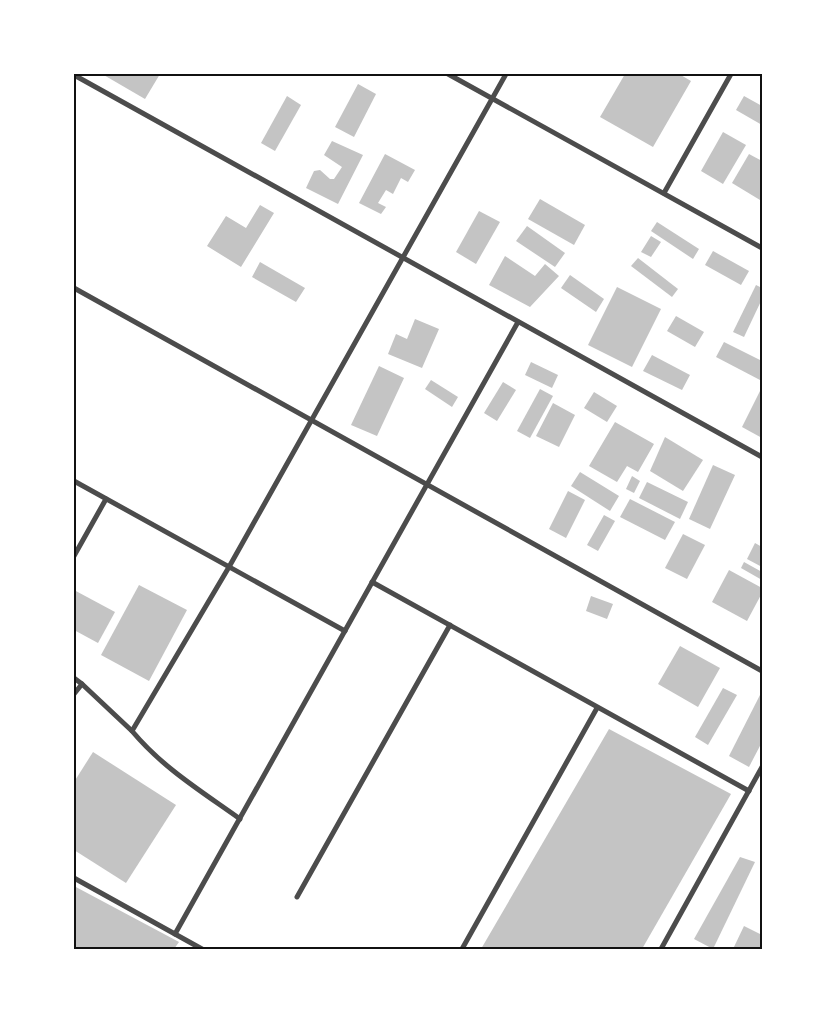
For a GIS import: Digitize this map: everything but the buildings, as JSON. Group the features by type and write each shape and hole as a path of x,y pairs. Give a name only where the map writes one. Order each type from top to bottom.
{"street":[{"path":"448,74 762,248"},
{"path":"132,731 229,567 506,74"},
{"path":"664,193 731,74"},
{"path":"74,75 762,457"},
{"path":"74,288 762,671"},
{"path":"175,934 518,322"},
{"path":"74,481 345,631"},
{"path":"74,556 106,498"},
{"path":"372,582 749,791"},
{"path":"297,897 450,625"},
{"path":"74,678 132,731 165,765 240,819"},
{"path":"74,694 82,684"},
{"path":"462,949 597,708"},
{"path":"661,949 762,767"},
{"path":"74,878 202,949"}]}
